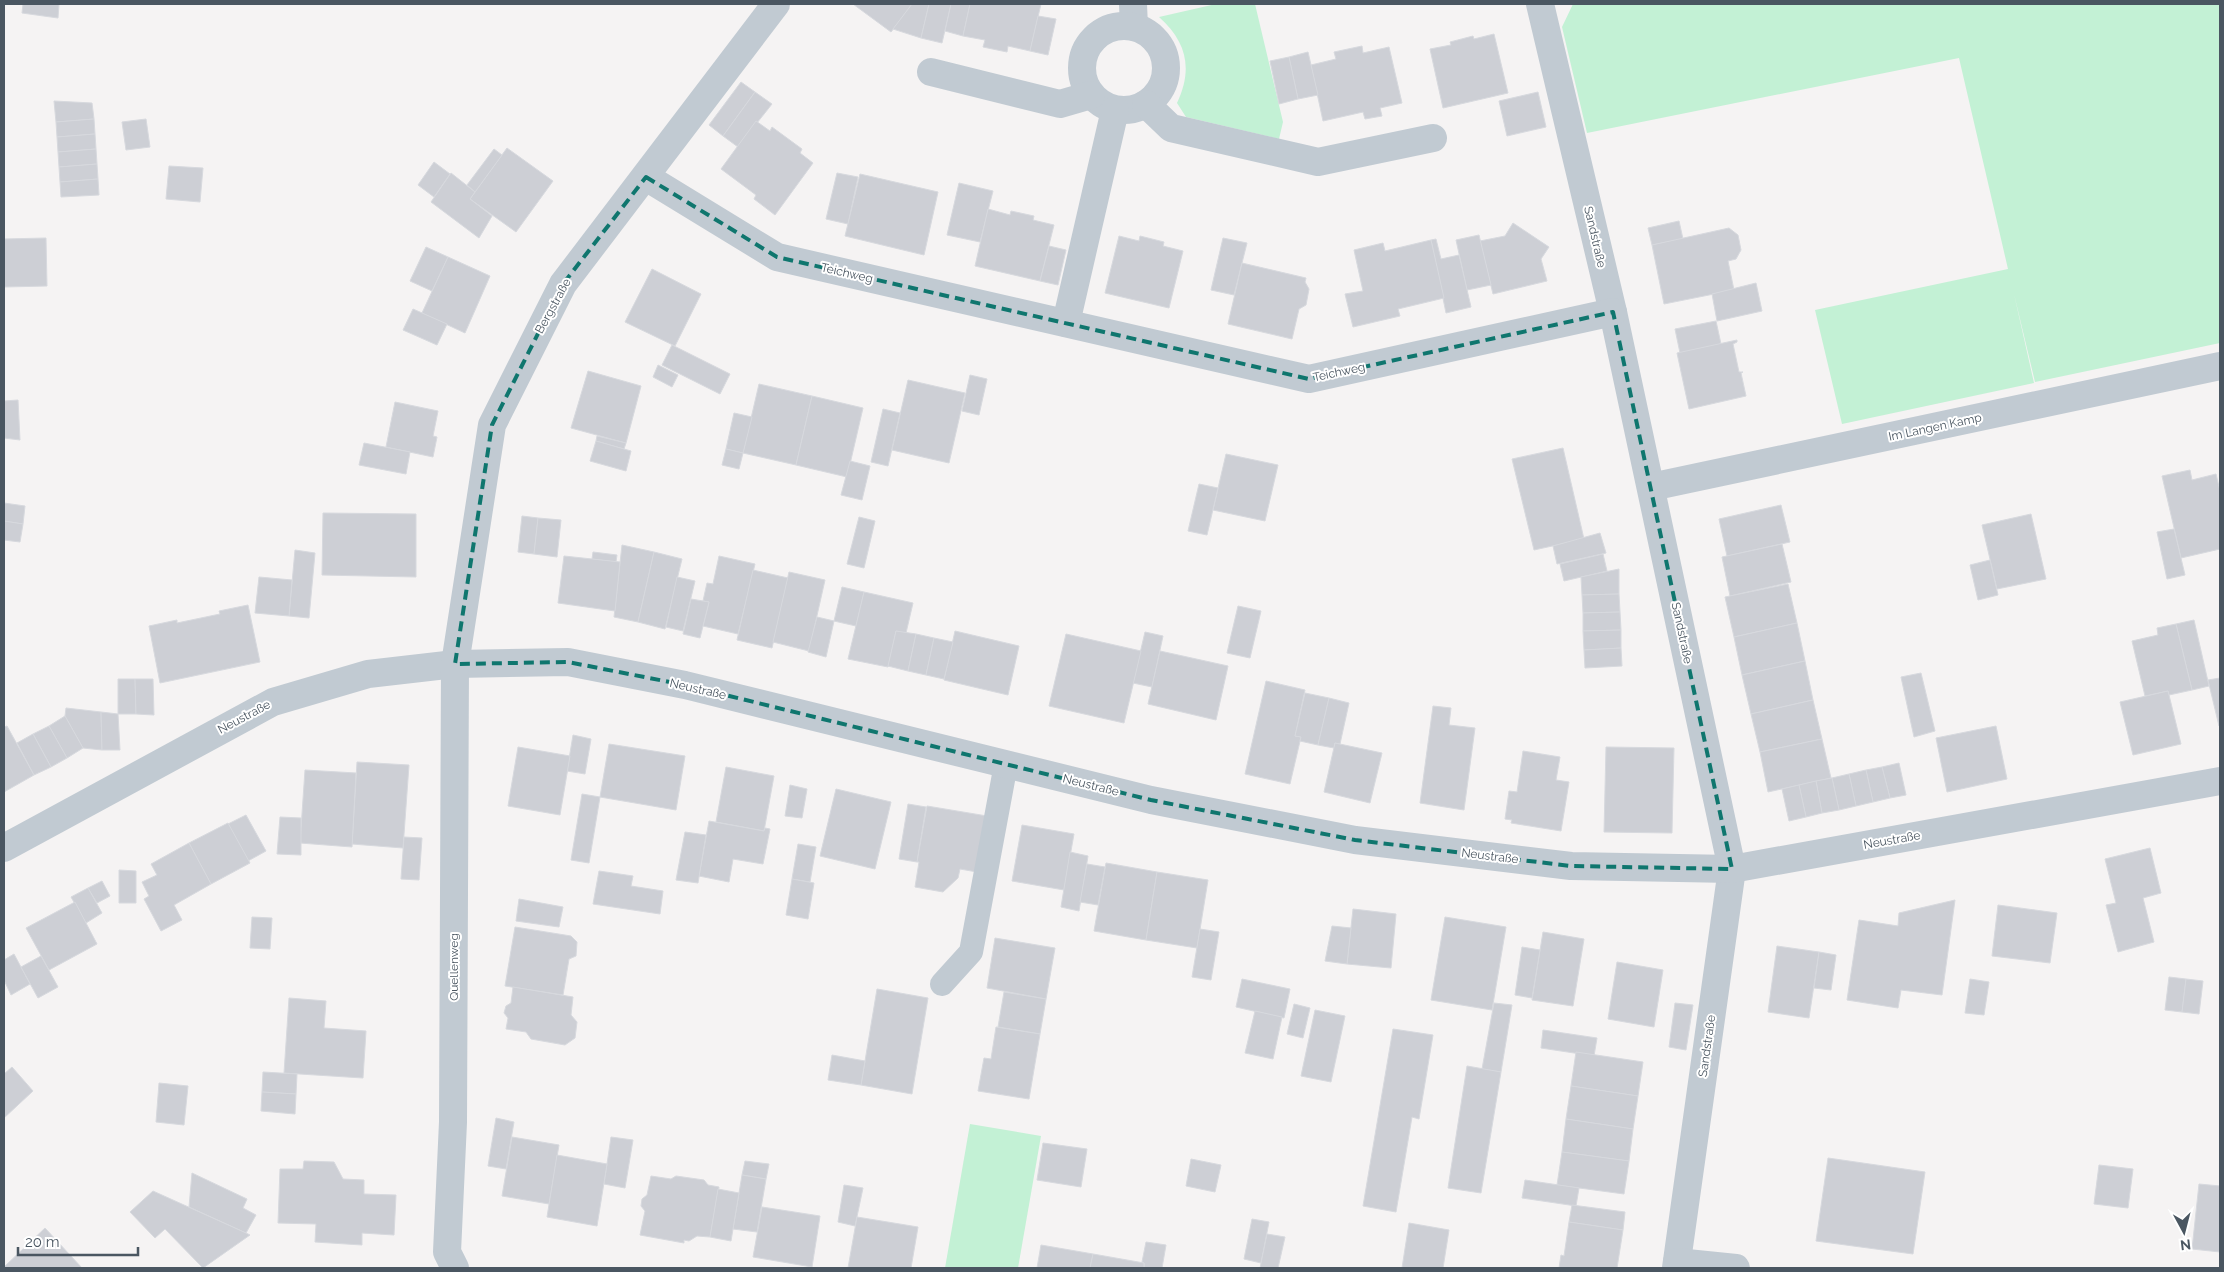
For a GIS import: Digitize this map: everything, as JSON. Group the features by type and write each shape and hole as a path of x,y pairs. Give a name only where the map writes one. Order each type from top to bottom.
{"street":[{"name":"Bergstraße","path":"455,664 492,425 563,284 776,4"},
{"name":"Sandstraße","path":"1540,4 1613,312 1732,869 1676,1265"},
{"path":"1133,15 1162,50 1166,74 1162,86 1156,96 1146,104 1136,108 1115,110 1106,107 1091,95 1084,84 1081,71 1082,58 1088,46 1096,36 1108,29 1120,26 1133,15"},
{"path":"931,72 1060,104 1091,95"},
{"path":"1146,104 1171,128 1318,162 1433,138"},
{"path":"1066,323 1115,110"},
{"name":"Teichweg","path":"646,177 777,257 1310,380 1613,312"},
{"name":"Im Langen Kamp","path":"1651,487 2220,366"},
{"name":"Neustraße","path":"4,848 273,702 368,674 455,664 568,662 685,685 1151,800 1355,840 1571,866 1732,869 2220,781"},
{"name":"Quellenweg","path":"455,664 453,1122 447,1252 455,1268"},
{"path":"1676,1265 1736,1268"}],"lane":[{"path":"942,984 971,952 1006,764"}],"highlighted area":[{"path":"646,177 777,257 1309,379 1613,312 1732,869 1571,866 1355,840 1151,800 685,685 568,662 455,664 492,425 563,284"}],"green space":[{"path":"1216,4 1255,4 1283,122 1279,139 1186,117 1177,103 1185,79 1186,67 1184,57 1176,36 1159,17"},
{"path":"1573,4 2220,4 2220,343 2035,382 2014,294 2034,383 1842,424 1815,310 2008,269 1959,58 1587,133 1562,27"},
{"path":"970,1124 1041,1136 1018,1268 945,1268"}],"building":[{"path":"23,4 59,4 58,18 22,13"},
{"path":"853,4 912,4 891,32"},
{"path":"912,4 929,4 921,38 893,29"},
{"path":"929,4 951,4 942,43 921,38"},
{"path":"951,4 970,4 963,36 945,31"},
{"path":"970,4 1041,4 1030,51 1008,46 1007,52 983,47 985,40 963,36"},
{"path":"1038,16 1056,19 1048,55 1030,51"},
{"path":"1494,34 1508,93 1443,108 1430,49 1451,45 1450,42 1473,36 1474,39"},
{"path":"1362,46 1363,53 1389,47 1402,103 1380,108 1382,116 1365,119 1363,112 1323,121 1311,65 1336,59 1334,52"},
{"path":"1308,52 1318,95 1298,99 1289,57"},
{"path":"1289,57 1298,99 1279,104 1270,61"},
{"path":"741,82 755,92 723,136 709,125"},
{"path":"755,92 772,104 738,147 723,136"},
{"path":"1538,92 1546,127 1507,136 1499,101"},
{"path":"54,101 92,103 94,119 56,122"},
{"path":"94,119 95,134 57,137 56,122"},
{"path":"146,119 150,147 126,150 122,122"},
{"path":"756,121 770,131 772,127 802,149 800,153 813,163 775,215 754,199 756,195 721,169"},
{"path":"95,134 96,149 58,152 57,137"},
{"path":"507,148 553,181 516,232 470,199"},
{"path":"96,149 97,164 59,167 58,152"},
{"path":"494,149 502,155 475,192 467,185"},
{"path":"434,162 450,174 434,197 418,185"},
{"path":"97,164 98,179 60,182 59,167"},
{"path":"169,166 203,168 200,202 166,199"},
{"path":"451,173 475,192 470,199 492,216 479,238 431,202"},
{"path":"837,173 858,177 848,224 826,219"},
{"path":"860,174 938,192 924,255 845,236"},
{"path":"98,179 99,195 61,197 60,182"},
{"path":"959,183 993,191 980,242 947,235"},
{"path":"988,209 1010,215 1011,211 1034,216 1033,220 1054,225 1040,281 975,266"},
{"path":"1679,221 1683,239 1652,245 1648,228"},
{"path":"1513,223 1549,247 1541,259 1547,281 1493,294 1480,241 1505,236"},
{"path":"1729,228 1738,235 1741,250 1736,259 1728,261 1734,290 1664,304 1652,245"},
{"path":"1479,235 1491,285 1467,290 1456,240"},
{"path":"1119,236 1139,241 1140,236 1164,242 1163,246 1183,251 1169,308 1105,293"},
{"path":"46,238 47,286 4,287 4,239"},
{"path":"1223,238 1247,243 1234,295 1211,290"},
{"path":"1436,239 1441,259 1459,255 1471,307 1446,313 1431,240"},
{"path":"1431,240 1444,298 1398,309 1400,316 1353,327 1345,294 1363,291 1354,250 1383,243 1385,251"},
{"path":"1049,246 1066,250 1058,285 1040,281"},
{"path":"426,247 448,257 432,291 410,281"},
{"path":"448,257 490,276 465,333 422,313"},
{"path":"1242,263 1306,278 1305,282 1309,289 1306,305 1299,309 1292,339 1228,324"},
{"path":"652,269 701,294 675,346 625,322"},
{"path":"1756,283 1762,311 1717,321 1712,294"},
{"path":"413,309 447,324 437,345 403,330"},
{"path":"1716,321 1721,344 1680,353 1675,329"},
{"path":"1737,340 1733,344 1739,372 1743,372 1741,373 1746,396 1689,409 1677,353"},
{"path":"672,345 730,374 720,394 662,365"},
{"path":"658,365 678,375 672,387 653,377"},
{"path":"588,371 641,386 626,443 571,428"},
{"path":"970,375 987,379 979,415 962,411"},
{"path":"908,380 965,393 949,463 892,450"},
{"path":"759,384 812,396 796,465 743,453"},
{"path":"812,396 863,408 847,477 796,465"},
{"path":"18,400 20,440 4,438 4,401"},
{"path":"395,402 438,411 433,436 437,437 433,457 386,447"},
{"path":"883,409 900,413 888,466 871,462"},
{"path":"734,413 752,417 743,453 726,449"},
{"path":"597,436 626,443 624,449 596,441"},
{"path":"596,441 631,451 626,471 590,461"},
{"path":"364,443 410,452 406,474 359,465"},
{"path":"1563,448 1584,539 1534,550 1512,459"},
{"path":"726,449 743,453 739,469 722,465"},
{"path":"1226,454 1278,465 1265,521 1213,510"},
{"path":"850,461 870,466 862,500 841,495"},
{"path":"2190,470 2192,480 2216,474 2220,491 2220,549 2181,558 2162,476"},
{"path":"1199,484 1218,488 1207,535 1188,531"},
{"path":"4,503 25,506 23,524 4,521"},
{"path":"1781,505 1790,542 1727,556 1719,519"},
{"path":"323,513 416,514 416,577 322,575"},
{"path":"2031,514 2046,579 1997,589 1982,525"},
{"path":"522,516 538,518 534,554 518,552"},
{"path":"859,517 875,521 864,568 847,564"},
{"path":"538,518 561,520 557,557 534,554"},
{"path":"4,521 23,524 20,542 4,540"},
{"path":"2174,529 2185,575 2167,579 2157,532"},
{"path":"1600,533 1606,553 1557,564 1553,546"},
{"path":"1782,544 1791,582 1730,596 1722,557"},
{"path":"622,545 654,552 638,622 614,617"},
{"path":"295,550 315,553 309,618 289,616"},
{"path":"593,552 617,555 616,562 592,559"},
{"path":"654,552 682,559 665,629 638,622"},
{"path":"1603,554 1607,571 1564,581 1560,564"},
{"path":"564,556 620,562 615,611 558,603"},
{"path":"719,556 755,564 738,634 703,626 709,602 703,601 707,583 713,584"},
{"path":"1990,560 1998,595 1978,600 1970,565"},
{"path":"1619,569 1619,594 1582,595 1581,577"},
{"path":"753,570 788,578 772,648 737,640"},
{"path":"789,572 825,580 809,651 773,642"},
{"path":"259,577 292,580 289,616 255,613"},
{"path":"677,577 695,581 683,631 666,627"},
{"path":"1788,584 1797,623 1734,637 1725,597"},
{"path":"842,587 864,592 856,626 834,621"},
{"path":"864,592 913,603 906,633 896,631 888,667 848,659"},
{"path":"1619,594 1620,612 1583,613 1582,595"},
{"path":"691,599 709,602 700,638 683,634"},
{"path":"248,605 260,662 160,683 149,626 177,620 177,623 220,614 219,611"},
{"path":"1238,606 1261,611 1250,658 1227,653"},
{"path":"1620,612 1621,630 1583,631 1583,613"},
{"path":"817,617 834,621 826,657 808,652"},
{"path":"2194,620 2209,686 2192,690 2176,624"},
{"path":"1797,623 1805,661 1742,675 1734,637"},
{"path":"2176,624 2192,690 2169,695 2168,691 2145,696 2132,641 2158,635 2157,628"},
{"path":"1621,630 1621,648 1584,650 1583,631"},
{"path":"896,631 916,634 908,671 888,666"},
{"path":"955,631 1019,646 1008,695 944,680"},
{"path":"1145,632 1163,636 1152,687 1133,683"},
{"path":"916,634 934,638 926,675 908,671"},
{"path":"1066,634 1141,651 1124,723 1049,706"},
{"path":"934,638 953,642 944,679 926,675"},
{"path":"1621,648 1622,666 1585,668 1584,650"},
{"path":"1160,651 1228,666 1216,720 1148,704"},
{"path":"1805,661 1813,700 1751,714 1742,675"},
{"path":"1921,673 1935,731 1914,737 1901,677"},
{"path":"2220,678 2220,726 2219,726 2208,680"},
{"path":"118,679 135,679 136,714 118,714"},
{"path":"135,679 153,679 154,715 136,714"},
{"path":"1266,681 1305,690 1295,736 1301,737 1290,784 1245,774"},
{"path":"2168,691 2181,744 2133,755 2120,702"},
{"path":"1305,693 1329,698 1318,745 1300,741 1301,737 1295,736"},
{"path":"1329,698 1349,703 1340,744 1335,743 1334,748 1318,745"},
{"path":"1813,700 1822,739 1760,752 1751,714"},
{"path":"1433,706 1451,708 1449,725 1475,728 1464,810 1420,803"},
{"path":"66,708 101,712 102,750 83,748 65,716"},
{"path":"101,712 118,714 120,750 102,750"},
{"path":"65,716 83,748 67,758 49,726"},
{"path":"7,726 34,775 4,792 4,727"},
{"path":"49,726 67,758 51,767 33,734"},
{"path":"1996,726 2007,779 1947,792 1936,738"},
{"path":"33,734 51,767 34,775 17,743"},
{"path":"573,735 591,739 585,774 567,771"},
{"path":"1822,739 1831,778 1768,792 1760,752"},
{"path":"1335,743 1382,753 1370,803 1324,792"},
{"path":"609,744 685,756 676,810 600,797"},
{"path":"518,747 570,756 560,815 508,806"},
{"path":"1606,747 1674,748 1672,833 1604,832"},
{"path":"1523,751 1560,757 1556,780 1569,782 1561,831 1511,823 1512,820 1505,819 1509,791 1517,792"},
{"path":"357,762 409,765 403,848 352,844"},
{"path":"1899,763 1906,795 1890,798 1882,767"},
{"path":"726,767 774,776 764,831 716,822"},
{"path":"1882,767 1890,798 1873,802 1866,770"},
{"path":"305,770 356,773 352,847 300,843"},
{"path":"1866,770 1873,802 1856,806 1849,774"},
{"path":"1849,774 1856,806 1839,810 1832,778"},
{"path":"1832,778 1839,810 1822,813 1816,781"},
{"path":"1816,781 1822,813 1806,817 1799,785"},
{"path":"790,785 807,789 802,818 785,816"},
{"path":"1799,785 1806,817 1789,821 1782,789"},
{"path":"836,789 891,802 875,869 820,856"},
{"path":"582,794 600,797 589,863 571,860"},
{"path":"908,804 926,807 917,862 899,859"},
{"path":"927,806 987,816 977,872 960,869 958,878 943,892 915,887 919,862 917,862"},
{"path":"246,815 266,851 248,861 228,824"},
{"path":"280,817 301,818 301,855 277,854"},
{"path":"709,821 764,831 765,828 770,829 763,864 733,859 729,882 699,876"},
{"path":"228,823 250,863 211,884 189,843"},
{"path":"1022,825 1074,834 1064,890 1012,881"},
{"path":"685,832 706,835 698,883 676,880"},
{"path":"404,837 422,838 419,880 401,879"},
{"path":"189,843 211,884 174,905 182,920 161,931 144,899 149,896 142,882 157,875 151,864"},
{"path":"798,844 816,847 810,882 792,879"},
{"path":"2150,848 2161,893 2143,898 2154,942 2118,952 2106,905 2116,903 2105,859"},
{"path":"1070,852 1088,856 1079,911 1061,907"},
{"path":"1106,863 1157,872 1146,940 1094,931"},
{"path":"1087,864 1105,867 1098,905 1080,902"},
{"path":"119,870 136,871 136,903 119,903"},
{"path":"599,871 633,876 631,886 663,891 660,914 593,904"},
{"path":"1157,872 1208,880 1197,948 1146,940"},
{"path":"792,879 814,883 808,919 786,915"},
{"path":"102,881 110,896 97,903 88,888"},
{"path":"88,888 102,913 86,923 71,897"},
{"path":"519,899 563,907 559,927 516,921"},
{"path":"1955,900 1942,995 1901,990 1898,1008 1847,1000 1859,920 1898,926 1899,913"},
{"path":"75,902 97,944 49,970 26,928"},
{"path":"1998,905 2057,913 2050,963 1992,956"},
{"path":"1353,909 1396,914 1391,968 1347,964"},
{"path":"252,917 272,918 270,949 250,948"},
{"path":"1445,917 1506,927 1492,1010 1431,1000"},
{"path":"1332,926 1351,928 1347,964 1325,961"},
{"path":"515,927 571,936 577,942 576,956 569,959 563,995 505,986"},
{"path":"1200,929 1219,932 1211,980 1192,977"},
{"path":"1543,932 1584,939 1573,1006 1532,1000"},
{"path":"995,938 1055,948 1046,999 987,988"},
{"path":"1777,946 1819,952 1809,1018 1768,1012"},
{"path":"1522,947 1540,950 1532,998 1515,995"},
{"path":"1819,952 1836,955 1831,990 1814,988"},
{"path":"14,954 30,984 11,995 4,980 4,960"},
{"path":"41,956 58,987 38,998 21,967"},
{"path":"1617,962 1663,970 1654,1027 1608,1019"},
{"path":"2169,977 2186,979 2182,1012 2165,1010"},
{"path":"1242,979 1290,989 1284,1018 1236,1007"},
{"path":"1970,979 1989,982 1984,1015 1965,1013"},
{"path":"2186,979 2203,981 2199,1014 2182,1012"},
{"path":"513,987 573,997 571,1015 577,1022 575,1038 565,1045 531,1039 526,1032 506,1029 508,1018 504,1013 506,1006 511,1003"},
{"path":"877,989 928,998 912,1094 861,1085"},
{"path":"1004,992 1046,999 1040,1034 998,1027"},
{"path":"289,998 326,1001 324,1028 366,1031 363,1078 284,1073"},
{"path":"1494,1003 1512,1005 1501,1072 1482,1069"},
{"path":"1675,1003 1693,1005 1686,1050 1669,1047"},
{"path":"1294,1004 1310,1008 1303,1038 1287,1034"},
{"path":"1315,1010 1345,1016 1331,1082 1301,1076"},
{"path":"1255,1011 1282,1017 1273,1059 1245,1053"},
{"path":"996,1027 1040,1034 1029,1099 978,1091 984,1058 991,1059"},
{"path":"1393,1029 1433,1035 1419,1119 1412,1117 1396,1212 1363,1206"},
{"path":"1543,1030 1597,1038 1594,1056 1541,1048"},
{"path":"1576,1052 1643,1062 1638,1096 1571,1086"},
{"path":"832,1055 865,1061 861,1085 828,1080"},
{"path":"1467,1066 1501,1072 1481,1193 1448,1188"},
{"path":"12,1067 33,1091 4,1118 4,1074"},
{"path":"263,1072 297,1074 296,1094 262,1092"},
{"path":"159,1083 188,1086 184,1125 156,1122"},
{"path":"1571,1086 1638,1096 1633,1129 1566,1119"},
{"path":"262,1092 296,1094 295,1114 261,1111"},
{"path":"496,1118 514,1122 506,1169 488,1166"},
{"path":"1566,1119 1633,1129 1629,1161 1562,1152"},
{"path":"512,1137 559,1145 549,1204 502,1196"},
{"path":"611,1137 633,1140 625,1188 604,1184"},
{"path":"1043,1143 1087,1149 1081,1187 1037,1180"},
{"path":"1562,1152 1629,1161 1624,1194 1557,1185"},
{"path":"557,1155 607,1164 597,1226 547,1217"},
{"path":"1828,1158 1925,1172 1913,1254 1816,1241"},
{"path":"1191,1159 1221,1165 1215,1192 1186,1186"},
{"path":"304,1161 334,1162 343,1179 364,1180 364,1194 396,1195 394,1235 362,1233 362,1245 315,1242 316,1224 278,1223 280,1169 303,1169"},
{"path":"745,1161 769,1164 766,1179 742,1175"},
{"path":"2099,1165 2133,1169 2128,1208 2094,1204"},
{"path":"192,1173 247,1199 243,1208 256,1215 246,1233 189,1207"},
{"path":"742,1175 766,1179 757,1232 733,1229"},
{"path":"651,1176 671,1179 676,1176 704,1180 708,1185 719,1187 710,1237 697,1236 689,1241 684,1240 684,1243 640,1235 645,1211 641,1206 642,1199 647,1195"},
{"path":"1525,1180 1579,1188 1576,1206 1522,1198"},
{"path":"2199,1184 2220,1186 2220,1252 2192,1249"},
{"path":"844,1185 863,1188 855,1226 838,1222"},
{"path":"718,1189 739,1193 731,1241 710,1237"},
{"path":"153,1191 250,1235 203,1268 165,1229 155,1238 130,1212"},
{"path":"1572,1205 1625,1212 1623,1230 1569,1222"},
{"path":"762,1207 820,1216 812,1267 753,1257"},
{"path":"857,1217 918,1227 911,1268 848,1268"},
{"path":"1252,1219 1269,1222 1261,1263 1244,1259"},
{"path":"1569,1222 1623,1230 1617,1268 1559,1268 1561,1255 1564,1256"},
{"path":"1409,1223 1449,1230 1443,1268 1402,1268"},
{"path":"45,1228 82,1268 4,1268 4,1267"},
{"path":"1267,1234 1285,1237 1278,1268 1260,1268"},
{"path":"1146,1242 1166,1245 1162,1268 1144,1268 1144,1263 1142,1262"},
{"path":"1041,1245 1093,1254 1090,1268 1037,1268"},
{"path":"1093,1254 1144,1263 1144,1268 1090,1268"}]}
